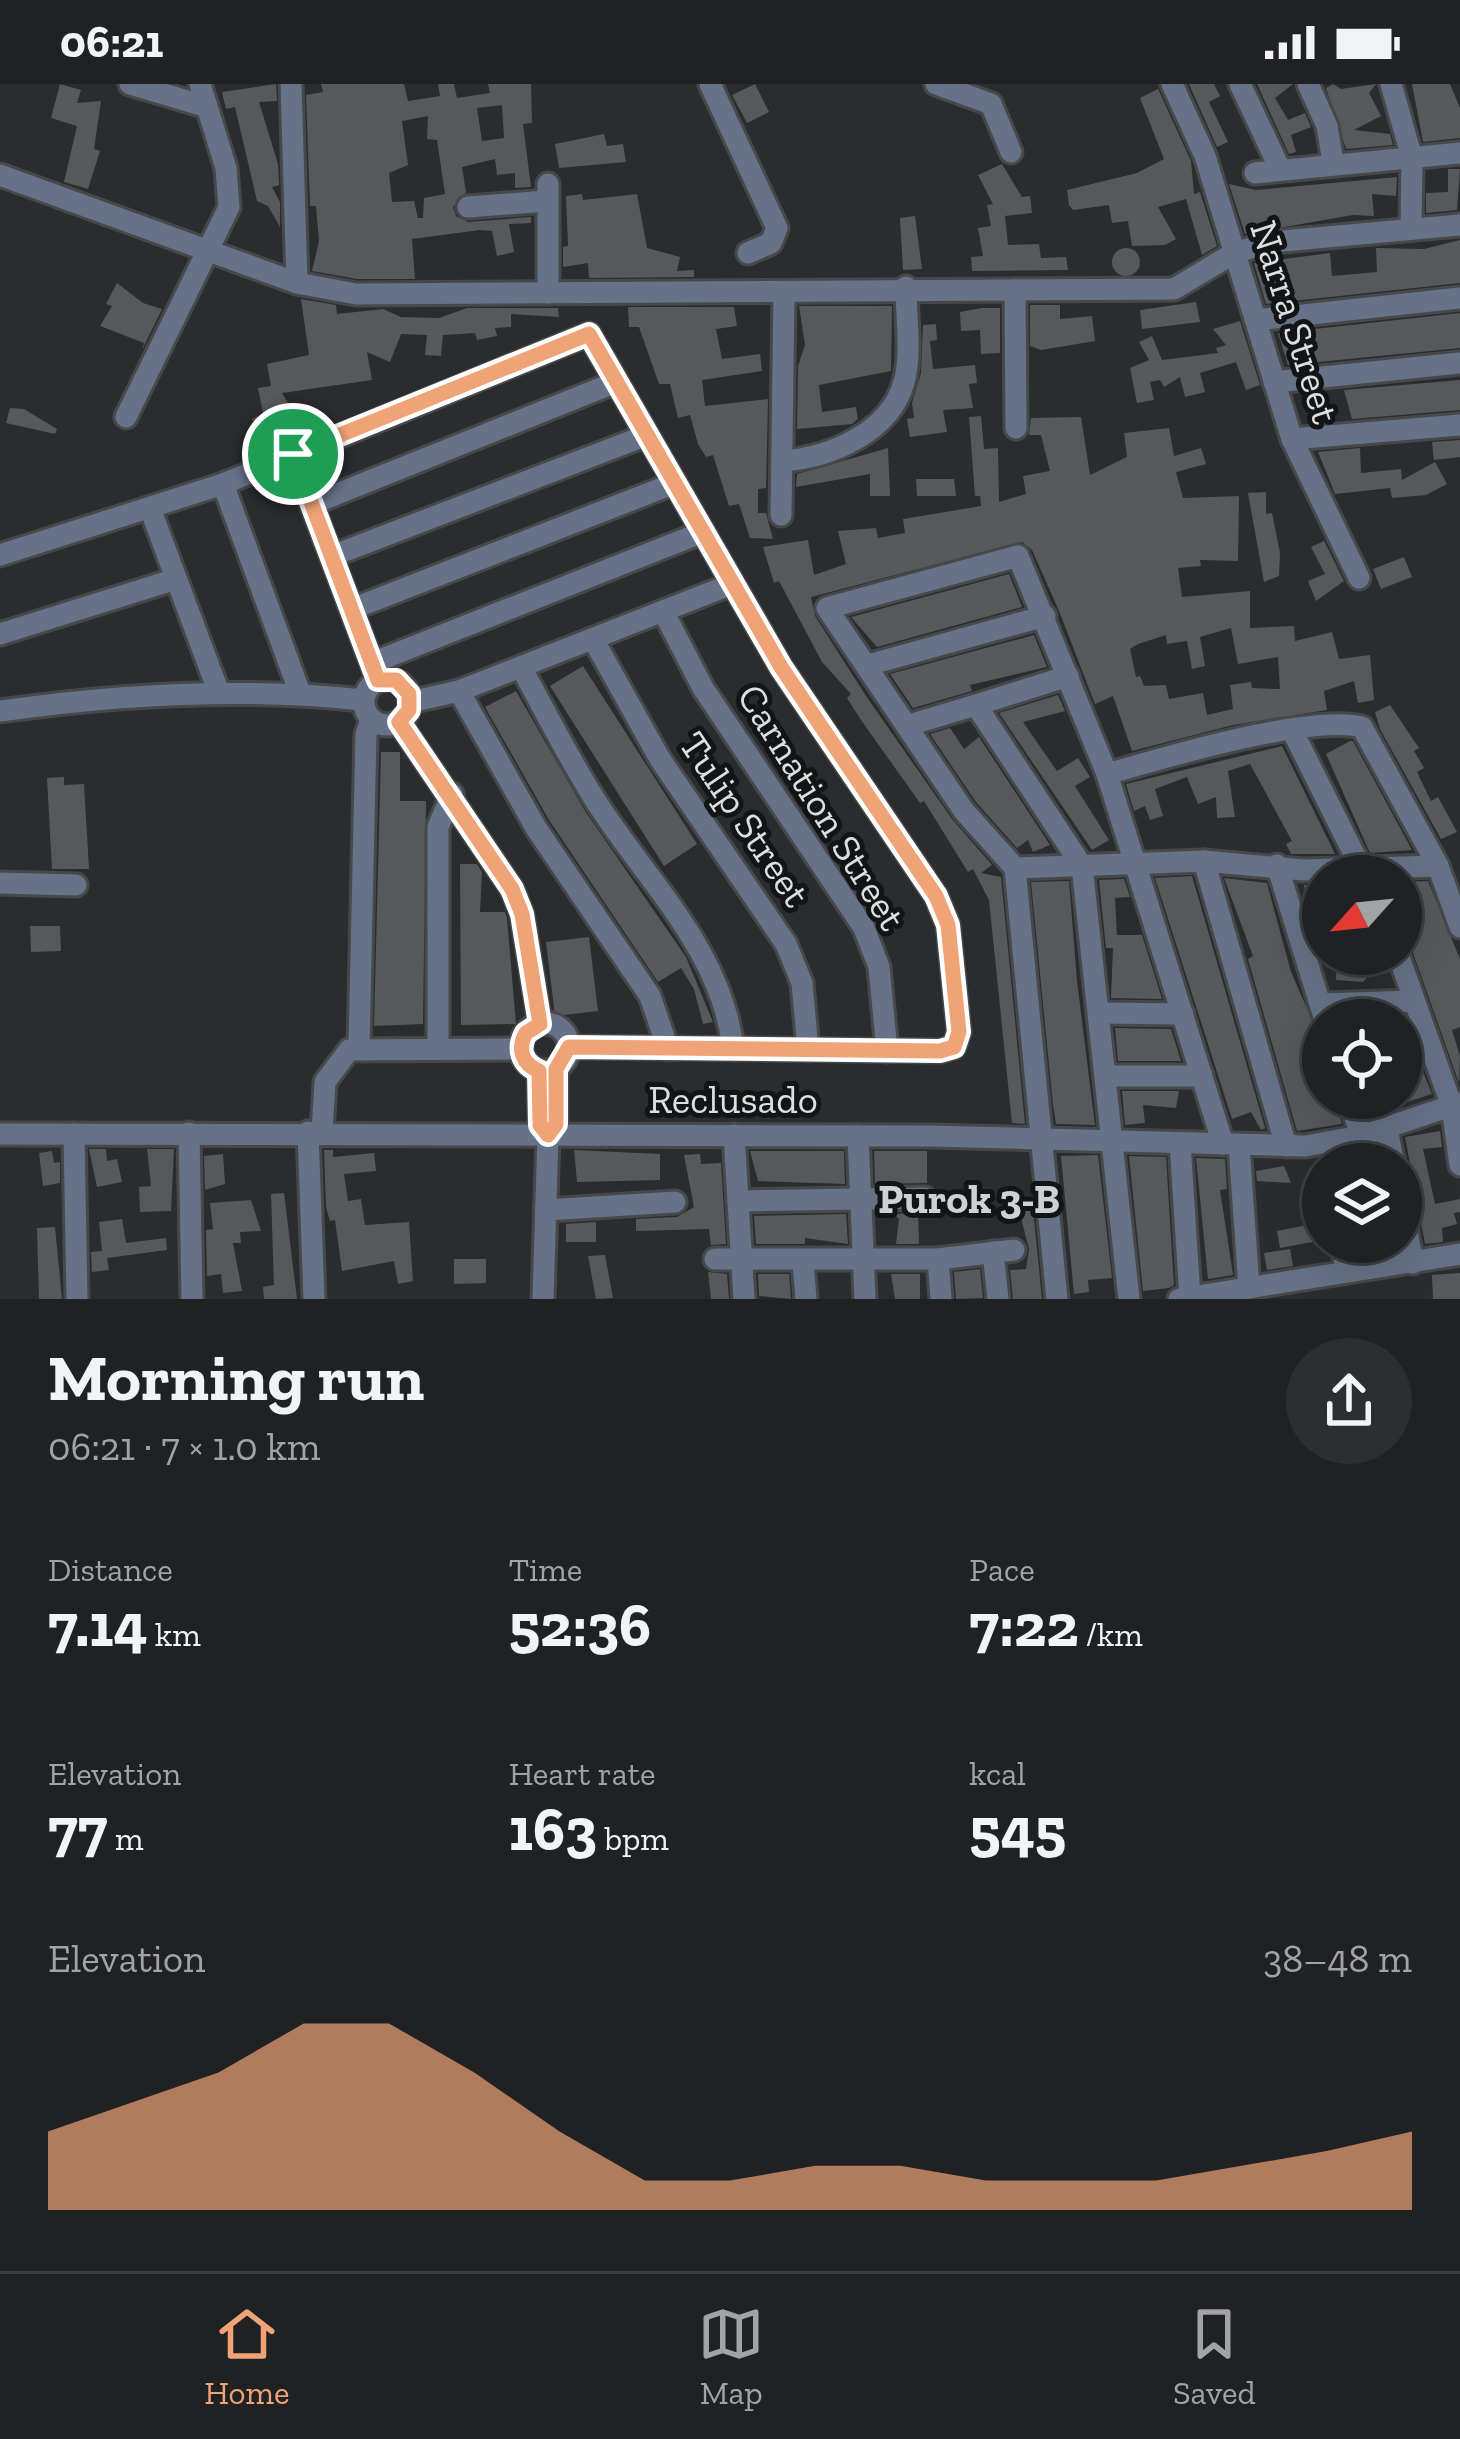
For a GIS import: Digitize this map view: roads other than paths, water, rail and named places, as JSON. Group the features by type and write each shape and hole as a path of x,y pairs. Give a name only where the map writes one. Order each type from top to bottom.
{"street":[{"path":"126,417 225,222 230,191 202,95 130,84"},
{"path":"292,84 297,283"},
{"path":"710,84 778,228 771,242 748,253"},
{"path":"936,84 992,104 1011,152"},
{"name":"Narra Street","path":"1172,84 1204,155 1292,439 1359,578"},
{"path":"1240,84 1279,167"},
{"path":"1308,84 1327,126 1333,162"},
{"path":"1391,84 1412,158 1411,229"},
{"path":"1255,172 1460,153"},
{"path":"0,175 297,283 356,294 906,287 1174,289 1234,254 1293,238 1460,225"},
{"path":"468,207 548,192 548,293"},
{"path":"784,460 815,458 844,448 893,402 905,379 906,287"},
{"path":"1015,290 1016,428"},
{"path":"781,515 784,292"},
{"path":"1256,320 1460,298"},
{"path":"0,556 223,484 589,334 781,667 943,910 959,1032 954,1047 887,1051 569,1047 548,1070"},
{"path":"1274,382 1460,363"},
{"path":"312,504 616,382"},
{"path":"1292,439 1460,425"},
{"path":"282,426 375,671 367,710 359,1046"},
{"path":"332,556 647,435"},
{"path":"352,609 675,483"},
{"path":"223,484 300,693"},
{"path":"151,511 219,693"},
{"path":"375,671 703,532"},
{"path":"1057,1299 1015,868 964,811 820,599 1012,554 1024,563 1107,774 1202,1076 1231,1144 1249,1288"},
{"path":"0,634 176,579"},
{"path":"0,711 106,697 300,693 367,710 385,726 405,712 732,584"},
{"name":"Carnation Street","path":"663,611 704,688 864,928 879,967 887,1051"},
{"path":"868,665 1045,616"},
{"name":"Tulip Street","path":"593,639 660,759 786,944 802,983 808,1050"},
{"path":"521,667 591,793 717,979 729,1012 733,1049"},
{"path":"375,671 396,680 405,712 522,914 540,1024"},
{"path":"909,725 1068,676"},
{"path":"459,691 536,828 650,996 668,1048"},
{"path":"976,705 1082,866 1129,1299"},
{"path":"1107,774 1178,754 1292,732 1362,727 1438,866 1460,927"},
{"path":"1292,732 1362,855"},
{"path":"438,1047 438,826 452,794"},
{"path":"1015,868 1204,861 1302,866"},
{"path":"1204,861 1286,1146"},
{"path":"1277,865 1302,917"},
{"path":"1422,867 1438,866"},
{"path":"0,883 76,885"},
{"path":"1099,1013 1183,1014"},
{"path":"548,1070 526,1063 521,1049 526,1033 540,1024 563,1031 569,1047"},
{"path":"1422,1024 1456,1105 1460,1165"},
{"path":"1422,1044 1428,1042"},
{"path":"314,1299 315,1132 330,1069 359,1046 521,1049"},
{"path":"543,1299 548,1135 556,1124 548,1070"},
{"path":"1106,1076 1202,1076"},
{"name":"Reclusado","path":"1348,1143 1456,1105"},
{"path":"1356,1119 1361,1136"},
{"path":"1388,1129 1390,1143"},
{"path":"189,1133 192,1299"},
{"name":"Reclusado","path":"0,1134 858,1136 1302,1149"},
{"path":"74,1134 77,1299"},
{"path":"734,1135 744,1299"},
{"path":"858,1136 865,1299"},
{"path":"1180,1143 1185,1298 1413,1263"},
{"path":"738,1201 925,1198"},
{"path":"546,1210 675,1202"},
{"path":"715,1259 938,1259 1004,1251 998,1299"},
{"path":"1422,1261 1460,1254"},
{"path":"938,1259 941,1299"},
{"path":"803,1262 806,1299"},
{"path":"1345,1263 1346,1272"}],"district":[{"name":"Purok 3-B","path":"969,1198"}]}
